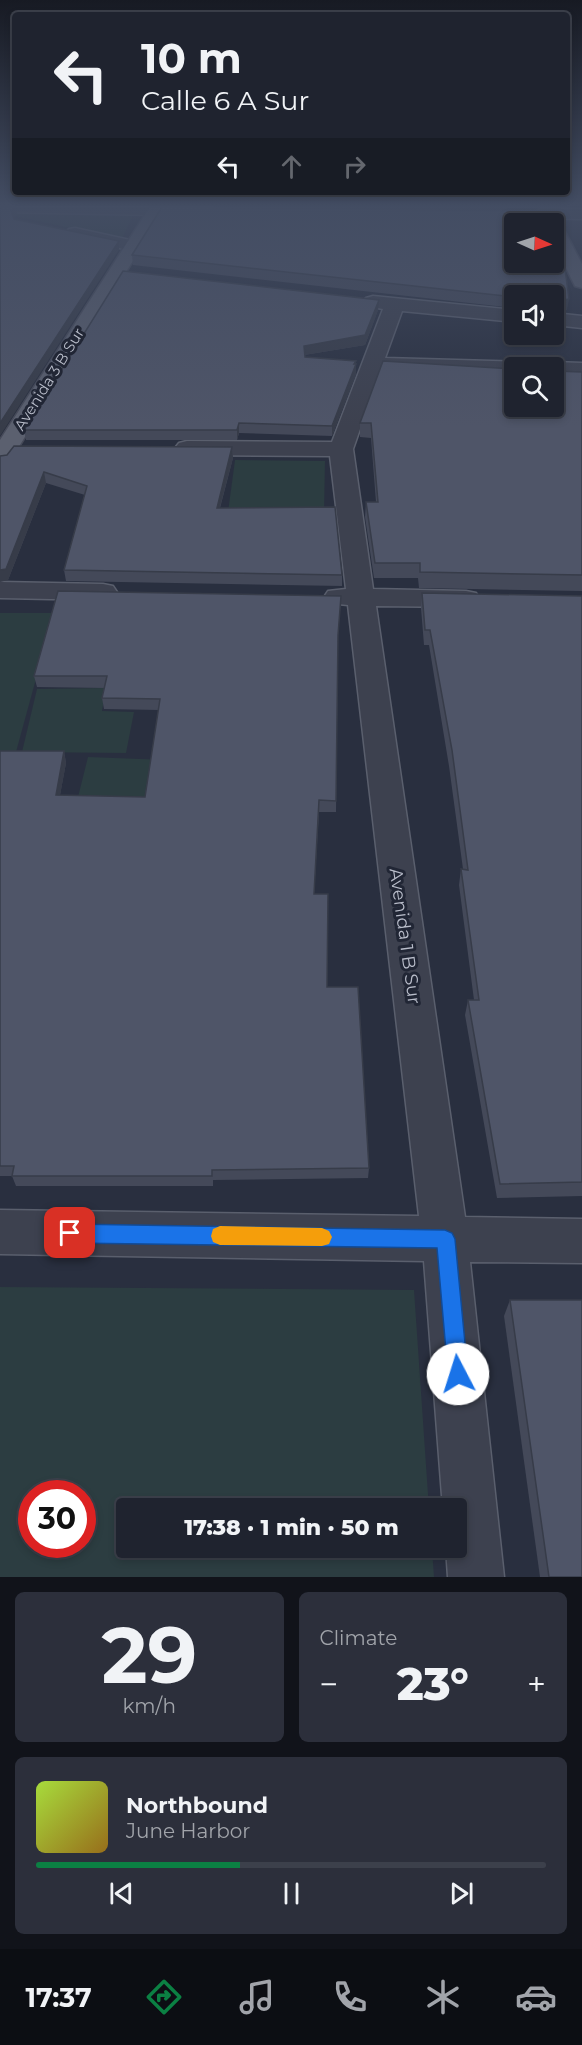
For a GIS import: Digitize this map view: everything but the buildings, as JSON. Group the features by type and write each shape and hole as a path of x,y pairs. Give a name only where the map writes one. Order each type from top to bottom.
{"main road":[{"name":"Avenida 3 B Sur","path":"4,452 112,281"}],"street":[{"path":"360,300 504,315"},
{"name":"Avenida 1 B Sur","path":"395,304 341,449 445,1239 476,1577"},
{"path":"564,321 582,322"},
{"path":"374,362 504,367"},
{"path":"564,368 582,369"},
{"path":"4,452 31,447"},
{"path":"162,448 341,449"},
{"path":"0,590 128,592"},
{"path":"314,596 489,599"},
{"path":"0,1232 582,1242"}],"shaded area":[{"path":"235,460 325,461 324,514 228,512"},
{"path":"0,613 54,613 16,752 0,752"},
{"path":"106,688 102,711 134,712 126,753 22,752 37,689"},
{"path":"88,757 166,760 161,903 77,801"},
{"path":"0,1287 414,1290 428,1498 116,1498 116,1558 433,1558 434,1577 0,1577"}],"slow traffic":[{"path":"220,1236 322,1237"}],"route":[{"path":"70,1233 445,1239 458,1374"}]}
